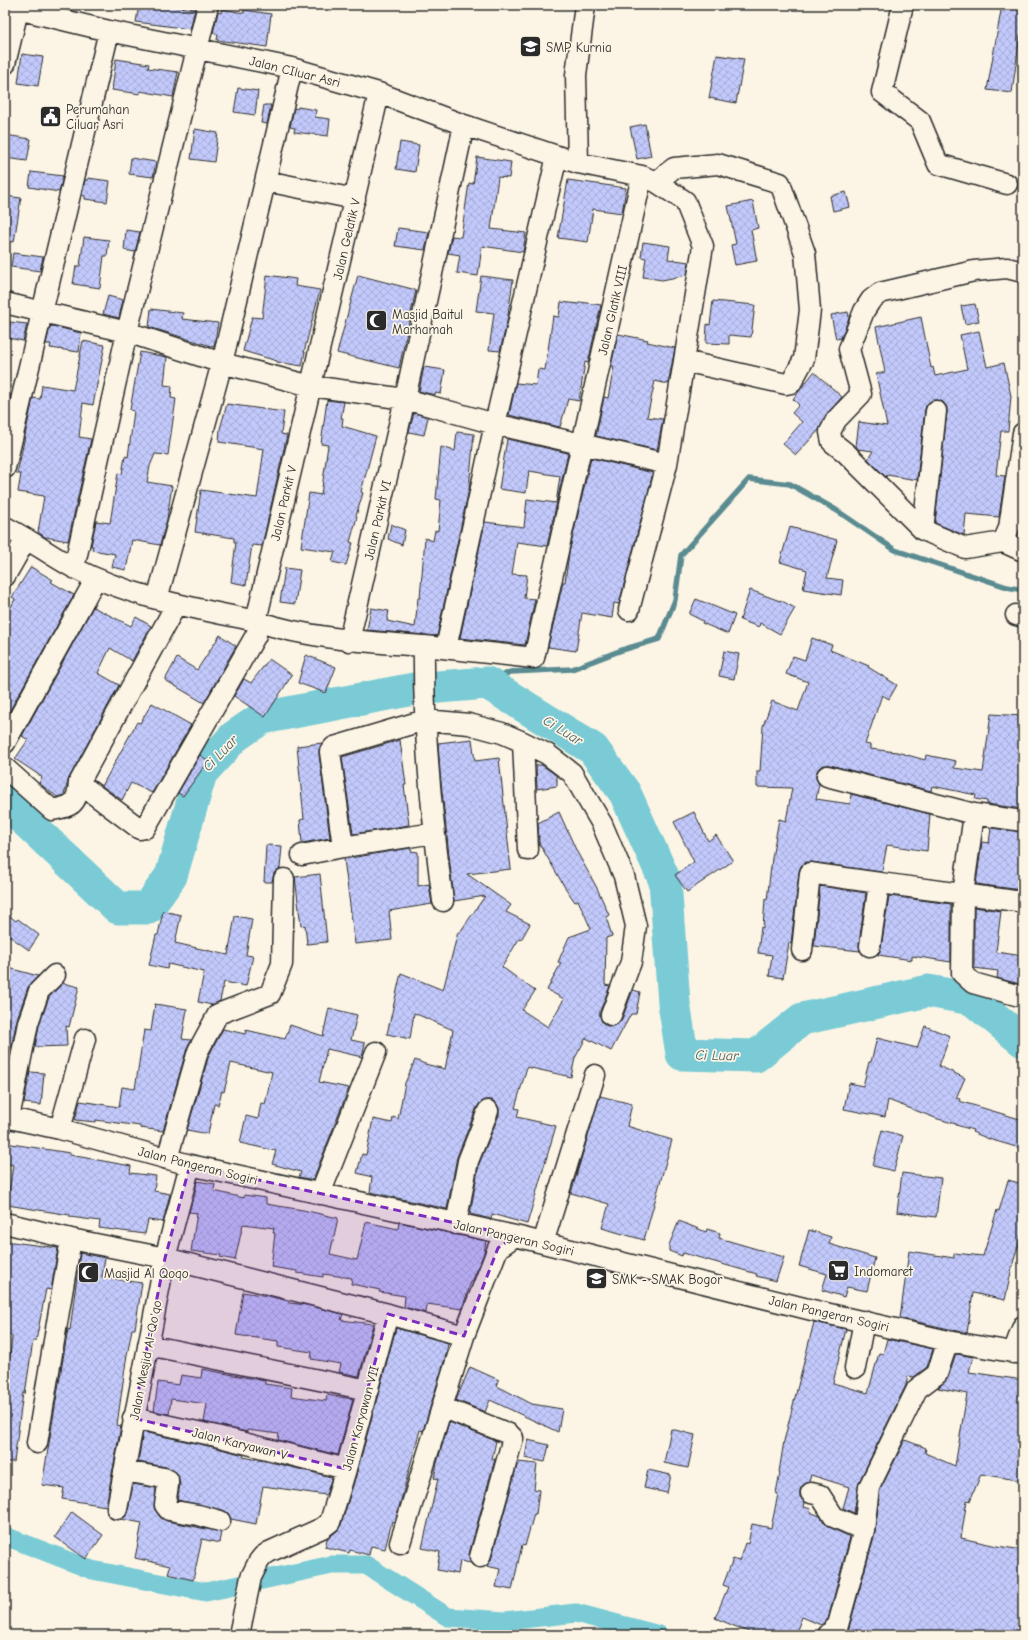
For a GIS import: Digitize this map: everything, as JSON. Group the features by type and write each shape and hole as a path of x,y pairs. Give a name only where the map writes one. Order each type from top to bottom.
{"street":[{"path":"74,568 127,332 208,5"},
{"path":"578,163 576,75 585,5"},
{"path":"903,5 882,92 920,121 938,164 1007,184"},
{"path":"5,64 12,8"},
{"name":"Jalan CIluar Asri","path":"12,8 109,31 292,68 379,93 464,125 578,163 649,179"},
{"path":"5,468 109,31"},
{"path":"157,600 222,363 292,68"},
{"name":"Jalan Gelatik V","path":"311,386 379,93"},
{"name":"Jalan Parkit VI","path":"349,641 405,399 464,125"},
{"path":"5,528 24,537 74,568 128,590 157,600 256,628 271,626 424,655 446,648 495,424 557,156"},
{"path":"649,179 674,168 718,164 780,183 805,253 810,310 804,359 791,383 786,384 684,361"},
{"path":"629,610 667,464 703,246 685,202 649,179"},
{"name":"Jalan Glatik VIII","path":"446,648 534,658 582,444 649,179"},
{"path":"266,181 355,199"},
{"path":"1023,272 1007,268 974,271 880,293 871,300 864,311 849,349 861,394 836,420 830,432 832,442 846,453 923,530 965,548 1003,542 1023,551"},
{"path":"5,303 127,332 222,363 311,386 405,399 495,424 667,464"},
{"name":"Jalan Parkit V","path":"79,784 140,829 145,828 256,628 311,386"},
{"path":"923,530 936,411"},
{"path":"1003,542 1009,528 1023,433"},
{"path":"5,576 21,548"},
{"path":"5,743 94,582"},
{"path":"5,768 52,810 67,807 72,803 78,797 79,784 171,614"},
{"path":"424,655 424,717 434,833 444,901"},
{"path":"343,847 330,750 336,746 424,717 469,724 502,733 547,754 572,773 602,824 624,876 636,926 631,962 611,1015"},
{"path":"523,742 528,850"},
{"path":"827,776 974,814 1023,821"},
{"path":"974,814 963,893 962,973 972,983 1023,997"},
{"path":"302,855 434,833"},
{"path":"802,950 810,873 879,884 963,893 1023,902"},
{"path":"167,1159 198,1051 218,1014 270,994 282,964 284,878"},
{"path":"870,946 879,884"},
{"path":"7,1118 28,1023 39,990 55,975"},
{"path":"60,1129 86,1039"},
{"path":"320,1194 376,1052"},
{"path":"543,1243 595,1075"},
{"path":"456,1224 468,1161 488,1111"},
{"name":"Jalan Pangeran Sogiri","path":"7,1118 60,1129 190,1165 515,1236 812,1310 948,1341 1018,1353"},
{"name":"Jalan Mesjid Al-Qo'qo","path":"117,1509 133,1418 165,1258 190,1165"},
{"path":"5,1223 71,1239 165,1258 388,1314 464,1336"},
{"path":"400,1544 464,1336 498,1248 515,1236"},
{"path":"37,1443 71,1239"},
{"name":"Jalan Karyawan VII","path":"240,1628 251,1576 263,1556 322,1528 330,1522 388,1314"},
{"path":"855,1368 864,1321"},
{"path":"1018,1353 1023,1326"},
{"path":"828,1635 838,1625 864,1530 869,1488 917,1389 937,1374 948,1341"},
{"path":"148,1345 368,1390"},
{"path":"442,1407 509,1434 513,1438 480,1557"},
{"name":"Jalan Karyawan V","path":"133,1418 216,1436 346,1469"},
{"path":"124,1471 168,1480 165,1505 169,1510 198,1515 220,1521"},
{"path":"811,1493 820,1496 834,1517 864,1530"}],"highlighted area":[{"path":"190,1165 515,1236 498,1248 464,1336 388,1314 346,1469 133,1418 165,1258"}],"building":[{"path":"139,5 164,5 195,9 190,29 136,22"},
{"path":"1002,5 1023,5 1023,35 1020,35 1012,93 987,90"},
{"path":"222,9 244,13 244,10 271,14 267,47 217,40 218,34 213,33 218,12 221,13"},
{"path":"22,54 43,57 38,86 18,83"},
{"path":"717,55 744,59 736,103 709,98"},
{"path":"116,59 149,64 148,68 178,72 173,97 140,91 140,94 112,90"},
{"path":"238,88 258,91 255,115 234,112"},
{"path":"264,105 271,105 267,124 261,123"},
{"path":"298,107 316,110 315,117 330,119 328,136 294,132 295,128 290,127 294,108 297,109"},
{"path":"645,124 651,156 637,159 630,127"},
{"path":"195,129 218,133 214,162 191,159"},
{"path":"5,135 31,139 27,161 5,158"},
{"path":"400,142 419,145 415,172 396,169"},
{"path":"477,157 511,162 509,178 498,177 491,229 526,233 523,252 482,246 478,276 457,273 460,255 448,253 452,236 461,237 469,183 473,184"},
{"path":"131,158 156,162 153,177 129,174"},
{"path":"31,172 63,176 59,192 29,187"},
{"path":"88,178 110,181 107,202 85,199 85,196 82,195 85,180 88,180"},
{"path":"568,180 626,188 622,213 593,209 588,242 558,238"},
{"path":"846,192 850,207 833,211 830,196"},
{"path":"5,196 21,198 14,242 5,241"},
{"path":"753,201 758,228 751,230 757,261 735,265 731,245 736,244 728,206"},
{"path":"398,228 429,232 425,250 395,246"},
{"path":"126,230 140,232 135,252 124,250"},
{"path":"84,237 109,240 107,256 104,256 100,288 73,284 76,266 80,266"},
{"path":"643,242 670,246 668,259 689,262 687,275 662,280 643,277 646,258 641,257"},
{"path":"13,253 43,257 40,271 11,267"},
{"path":"267,275 296,279 295,286 320,290 304,352 302,366 277,362 243,351 252,317 262,318"},
{"name":"Masjid Baitul Marhamah","path":"358,275 416,290 399,368 337,353"},
{"path":"481,276 513,280 507,322 500,351 489,350 494,313 476,311"},
{"path":"108,296 123,300 119,318 103,314"},
{"path":"713,301 755,305 751,337 729,335 729,344 706,343 707,324 710,325"},
{"path":"561,302 579,304 580,302 601,305 588,363 585,362 579,401 568,399 560,427 509,415 516,383 536,385 538,369 545,370 553,316 559,317"},
{"path":"975,304 979,321 965,324 961,306"},
{"path":"151,309 183,313 182,319 218,323 214,347 149,327"},
{"path":"848,312 849,318 841,338 836,339 831,315"},
{"path":"921,317 931,368 933,367 935,376 967,369 960,335 979,331 987,367 1004,363 1011,396 1008,431 1001,431 996,475 1005,476 999,517 966,514 964,535 935,523 947,412 947,407 943,402 932,400 927,404 925,409 917,480 887,475 886,477 868,459 873,451 858,449 856,446 859,422 887,426 876,374 885,372 876,327"},
{"path":"10,322 27,324 23,341 8,338"},
{"path":"53,326 81,333 79,352 50,348 51,344 46,344 50,327"},
{"path":"618,334 648,340 647,342 675,348 668,384 655,381 647,417 663,419 657,450 596,436 604,397 608,398 614,366 611,366"},
{"path":"83,341 105,345 93,405 83,403 79,437 91,439 68,541 45,537 38,532 44,496 18,492 21,474 17,474 33,398 40,399 42,385 73,390"},
{"path":"140,352 167,357 164,385 172,386 171,398 176,399 168,455 155,454 150,466 147,482 172,486 167,519 160,545 132,540 126,570 112,567 115,554 92,550 93,546 91,546 96,521 110,523 118,473 122,474 125,456 128,457 134,411 130,410"},
{"path":"424,367 445,370 441,394 435,393 435,395 419,391"},
{"path":"814,372 842,397 826,415 819,430 796,455 783,444 802,422 792,413 799,405 793,399"},
{"path":"5,394 11,395 5,418"},
{"path":"327,400 344,402 341,418 343,418 342,426 376,436 361,492 363,493 350,542 353,543 346,565 332,562 335,552 301,547 309,493 321,495 328,445 321,444"},
{"path":"227,404 284,412 281,434 287,435 262,546 252,545 246,585 231,582 236,542 234,542 234,538 195,532 201,490 257,498 264,449 219,442 220,429"},
{"path":"414,413 428,417 424,435 409,432"},
{"path":"457,432 474,434 469,489 437,636 367,630 371,608 389,611 387,621 415,627 418,598 420,598 425,538 433,541 435,530 438,531 441,500 436,499 441,447 455,451"},
{"path":"507,439 568,453 547,546 517,542 512,574 527,575 524,598 535,599 525,645 460,638 485,522 524,527 527,499 556,503 560,476 529,471 526,493 499,489"},
{"path":"591,458 653,473 619,604 614,603 612,618 582,613 576,651 548,647 563,582 565,582 569,553"},
{"path":"391,524 405,530 402,545 388,539"},
{"path":"790,527 837,540 827,578 843,580 841,595 803,589 807,570 780,562"},
{"path":"31,567 53,580 51,582 74,595 5,719 5,619 15,599 12,597"},
{"path":"285,568 300,570 295,604 280,602"},
{"path":"750,590 780,600 795,608 780,634 760,623 759,627 740,620"},
{"path":"696,599 735,615 728,634 702,623 703,621 689,614"},
{"path":"93,607 131,626 136,617 151,626 132,661 110,648 98,673 119,685 69,778 64,795 57,797 39,783 42,777 15,759 28,740 22,736"},
{"path":"220,635 236,646 204,703 165,680 177,658 197,670"},
{"path":"812,638 832,645 830,650 869,666 868,667 897,685 889,699 882,695 865,744 870,745 870,749 897,752 925,760 926,755 956,761 954,768 983,772 991,714 1023,716 1023,809 987,804 987,801 975,799 976,795 932,786 931,791 830,765 824,765 819,768 816,774 816,779 819,784 816,799 850,804 851,794 930,814 927,851 887,845 882,872 812,862 806,862 801,866 799,872 791,944 789,943 783,978 769,976 772,955 758,953 761,927 763,928 765,899 767,900 772,858 779,819 786,821 792,788 757,787 757,771 760,771 763,726 772,701 798,711 808,682 786,674 793,656 805,660"},
{"path":"724,651 739,654 734,679 719,676"},
{"path":"306,655 336,667 326,693 298,683"},
{"path":"269,659 292,675 265,717 234,696 244,679 251,683"},
{"path":"152,703 191,725 152,793 131,783 122,800 102,786 137,722 140,723"},
{"path":"472,739 475,761 499,758 511,869 467,874 511,905 506,912 530,924 502,967 535,991 522,1010 548,1027 564,999 547,990 561,963 558,962 569,937 591,929 578,900 575,902 564,886 539,843 538,823 559,812 577,852 597,888 609,915 606,917 612,936 606,938 605,985 610,986 600,1011 602,1022 607,1026 618,1024 622,1019 633,990 640,992 636,1014 631,1014 611,1051 586,1038 575,1058 571,1077 527,1067 515,1108 519,1109 517,1117 556,1126 527,1224 492,1214 491,1219 470,1214 479,1164 499,1115 497,1104 492,1100 481,1102 477,1107 457,1157 447,1209 370,1192 372,1177 357,1173 362,1154 366,1155 373,1119 392,1123 393,1117 398,1119 405,1083 415,1060 445,1069 453,1030 414,1013 410,1039 387,1034 401,973 443,990 458,932 460,932 485,896 454,901 440,773 438,743"},
{"path":"400,740 406,785 404,785 409,825 353,834 342,757"},
{"path":"322,743 319,749 319,754 330,838 302,843 300,820 304,819 297,746"},
{"path":"200,755 208,761 183,796 178,793"},
{"path":"536,765 542,765 557,776 557,786 537,789"},
{"path":"694,812 708,841 716,835 733,861 687,892 675,875 694,862 674,822"},
{"path":"991,828 1023,832 1021,890 976,884 982,842 989,843"},
{"path":"266,845 282,846 280,868 274,873 272,882 264,882"},
{"path":"411,848 411,851 418,852 418,886 429,884 432,904 389,911 392,940 355,944 344,859"},
{"path":"320,874 327,942 307,944 305,925 301,926 295,877"},
{"path":"820,886 866,893 859,944 860,951 814,946"},
{"path":"889,896 951,904 951,962 912,956 912,960 878,955 881,948"},
{"path":"974,907 1001,911 996,952 1023,956 1023,985 997,978 998,971 974,968"},
{"path":"163,911 181,915 175,943 228,955 235,916 252,919 246,955 253,956 246,986 224,982 220,1001 212,1005 198,1002 204,972 168,964 167,969 149,965"},
{"path":"5,913 16,921 18,919 39,935 29,950 5,933"},
{"path":"5,967 38,976 28,987 17,1019 11,1048 5,1048"},
{"path":"63,983 79,987 69,1027 66,1026 67,1046 35,1047 39,1026 49,997"},
{"path":"155,1004 187,1009 182,1039 191,1040 187,1048 163,1131 140,1128 140,1126 96,1120 96,1122 75,1120 80,1101 119,1107 122,1087 135,1089 144,1030 151,1031"},
{"path":"329,1008 357,1015 351,1040 365,1043 362,1057 327,1049 319,1082 349,1088 313,1180 299,1177 301,1172 272,1164 276,1151 240,1143 246,1116 258,1119 261,1103 265,1104 272,1072 231,1063 224,1092 222,1091 218,1105 214,1104 208,1134 187,1130 209,1055 223,1029 245,1034 246,1030 285,1039 290,1025 323,1036"},
{"path":"925,1026 950,1036 939,1066 965,1078 956,1098 960,1099 959,1101 1023,1120 1023,1149 989,1139 972,1132 973,1130 938,1119 888,1100 885,1117 844,1109 849,1083 863,1086 877,1038 917,1048"},
{"path":"30,1072 44,1073 41,1105 24,1103"},
{"path":"600,1096 632,1104 627,1126 672,1140 644,1240 602,1228 609,1204 571,1193"},
{"path":"882,1130 903,1136 894,1171 873,1166"},
{"path":"5,1143 70,1153 70,1155 131,1166 130,1173 156,1176 154,1191 170,1194 163,1222 148,1220 145,1234 99,1228 100,1221 7,1205 13,1165 5,1163"},
{"path":"902,1173 941,1178 936,1217 897,1212"},
{"path":"1008,1180 1023,1184 1023,1230 1013,1263 1005,1300 973,1293 967,1333 900,1318 909,1251 954,1258 954,1253 983,1256"},
{"path":"197,1181 215,1184 214,1191 244,1198 244,1195 266,1198 266,1204 338,1218 330,1254 357,1260 366,1222 398,1229 399,1222 486,1241 484,1253 471,1282 462,1309 427,1304 426,1313 404,1307 405,1296 379,1292 380,1290 351,1284 352,1278 323,1274 323,1277 271,1267 275,1233 273,1233 274,1228 243,1224 235,1260 220,1257 221,1255 191,1251 197,1213 189,1212 194,1198"},
{"path":"679,1221 706,1232 707,1229 720,1233 719,1238 784,1257 776,1281 756,1276 757,1274 683,1253 682,1256 669,1251 669,1245"},
{"path":"809,1230 831,1237 829,1244 875,1258 867,1291 847,1287 844,1297 822,1290 827,1274 799,1266"},
{"path":"5,1241 58,1248 51,1290 46,1289 36,1341 33,1341 25,1394 23,1393 14,1462 5,1462 5,1370 8,1371 12,1336 5,1334"},
{"path":"80,1253 105,1258 102,1277 142,1283 135,1329 132,1329 126,1361 117,1425 121,1426 106,1506 62,1499 64,1488 42,1485 68,1329 70,1330"},
{"path":"243,1292 268,1296 289,1301 289,1303 307,1305 343,1314 341,1320 373,1324 359,1376 339,1372 341,1364 311,1359 312,1352 278,1347 278,1341 236,1335"},
{"path":"814,1322 846,1329 833,1383 868,1393 879,1353 883,1354 887,1339 933,1349 927,1367 914,1377 908,1376 906,1385 859,1482 854,1513 843,1508 849,1487 811,1475 809,1482 803,1485 800,1490 800,1497 805,1502 804,1507 811,1509 810,1512 820,1516 829,1527 850,1537 828,1619 821,1625 802,1617 795,1635 756,1635 715,1618 728,1587 723,1585 733,1559 739,1561 745,1543 748,1544 752,1524 771,1528 778,1494 776,1493 784,1441"},
{"path":"396,1328 448,1343 446,1355 423,1431 420,1430 395,1522 392,1521 385,1549 371,1546 369,1555 350,1550 349,1553 325,1547 327,1539 337,1531 341,1525"},
{"path":"956,1354 973,1357 969,1372 1023,1380 1023,1481 981,1474 970,1501 967,1500 961,1538 1023,1550 1023,1618 1019,1635 844,1635 849,1628 875,1533 880,1490 905,1440 926,1448 925,1453 955,1466 967,1394 938,1388 948,1378"},
{"path":"470,1367 499,1380 497,1386 532,1404 562,1409 558,1432 490,1400 485,1412 456,1400"},
{"path":"202,1369 265,1381 265,1384 292,1388 291,1396 326,1401 327,1395 353,1399 338,1455 278,1440 279,1434 247,1430 247,1432 204,1422 207,1404 171,1399 169,1414 154,1411 158,1382 179,1385 181,1375 201,1378"},
{"path":"449,1422 496,1441 492,1459 495,1459 469,1554 471,1563 460,1561 458,1574 437,1570 440,1552 422,1548 438,1479 434,1478 437,1463"},
{"path":"671,1429 695,1435 688,1468 664,1463"},
{"path":"143,1432 213,1447 244,1455 243,1457 332,1477 326,1495 263,1486 256,1524 231,1519 228,1513 223,1510 177,1500 180,1485 178,1474 166,1467 138,1462"},
{"path":"528,1440 549,1445 545,1462 525,1458"},
{"path":"518,1462 537,1464 534,1489 539,1490 536,1514 534,1514 525,1546 522,1545 512,1590 496,1587 500,1569 486,1566 491,1560"},
{"path":"648,1470 671,1475 667,1493 644,1488"},
{"path":"133,1484 156,1488 154,1508 160,1517 167,1521 221,1532 219,1543 202,1539 193,1580 168,1574 170,1566 135,1558 142,1523 121,1519 126,1516 128,1511"},
{"path":"72,1512 103,1535 86,1559 55,1537"}],"waterway":[{"path":"487,683 510,672 572,669 622,650 659,639 675,600 681,555 749,479 790,484 836,510 895,550 1007,587 1023,590"},
{"name":"Ci Luar","path":"5,799 18,814 118,908 148,908 171,876 201,773 234,737 262,718 414,689 487,683 593,749 625,793 665,881 674,1003 682,1054 756,1056 802,1019 928,991 972,999 1023,1041"},
{"path":"5,1536 92,1570 206,1592 332,1565 366,1565 448,1617 505,1621 576,1613 659,1635"}],"place":[{"name":"SMP Kurnia","path":"531,47"},
{"name":"Perumahan Ciluar Asri","path":"51,116"},
{"name":"Masjid Baitul Marhamah","path":"377,321"},
{"name":"Indomaret","path":"839,1271"},
{"name":"Masjid Al Qoqo","path":"88,1273"},
{"name":"SMK - SMAK Bogor","path":"597,1279"}]}
